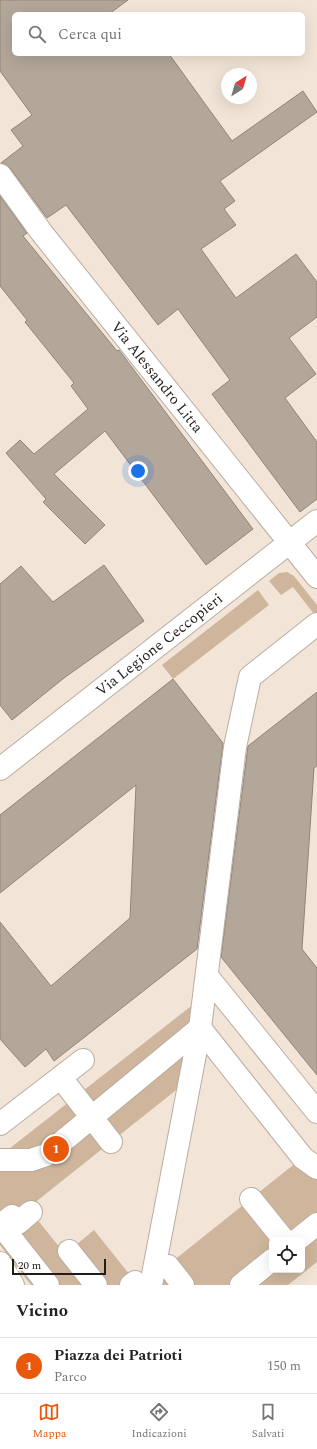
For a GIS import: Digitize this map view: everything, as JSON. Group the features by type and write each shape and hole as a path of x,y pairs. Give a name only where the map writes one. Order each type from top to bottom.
{"street":[{"name":"Via Alessandro Litta","path":"0,175 42,233 317,577"},
{"name":"Via Legione Ceccopieri","path":"0,768 289,541 317,521"},
{"path":"139,1284 200,1028 235,747 250,677 317,624"},
{"path":"207,976 317,1112"},
{"path":"0,1160 30,1160 46,1155 200,1028"},
{"path":"200,1028 303,1158 317,1168"},
{"path":"0,1124 83,1060"},
{"path":"61,1078 111,1142"},
{"path":"251,1199 282,1237"},
{"path":"31,1212 18,1223 12,1216 0,1224 48,1285"},
{"path":"301,1237 317,1224"},
{"path":"69,1251 96,1285"},
{"path":"241,1285 269,1262"},
{"path":"0,1263 13,1285"},
{"path":"168,1266 184,1285"}],"shaded area":[{"path":"287,572 294,576 317,605 317,612 314,614 293,587 281,595 269,581 279,573"},
{"path":"258,590 269,605 173,679 162,665"},
{"path":"195,1003 317,1158 317,1262 305,1272 305,1237 269,1237 269,1273 303,1273 288,1285 143,1285 302,1158 200,1029 190,1079 28,1208 65,1254 94,1230 138,1285 31,1285 0,1245 0,1156"}],"building":[{"path":"0,0 128,0 112,12 12,12 12,56 170,56 232,141 303,91 317,112 220,181 235,201 224,209 236,225 201,249 236,298 296,254 317,282 317,317 289,338 316,374 285,398 317,442 317,499 300,512 212,394 230,380 178,309 158,325 66,205 47,218 10,168 1,163 23,146 11,130 32,115 0,71"},
{"path":"0,196 27,233 23,236 117,351 119,350 253,529 206,565 105,431 54,474 105,525 85,544 43,502 46,499 6,453 20,440 34,454 88,409 71,386 74,383 25,322 27,320 0,286"},
{"path":"104,565 144,621 64,678 12,720 0,705 0,584 21,566 53,602"},
{"path":"173,679 223,743 197,949 54,1061 46,1049 25,1067 0,1039 0,922 51,986 130,918 136,785 0,893 0,815"},
{"path":"317,692 317,766 314,768 302,949 317,968 317,1075 221,957 248,746"}],"place":[{"name":"Piazza dei Patrioti","path":"56,1149"}]}
